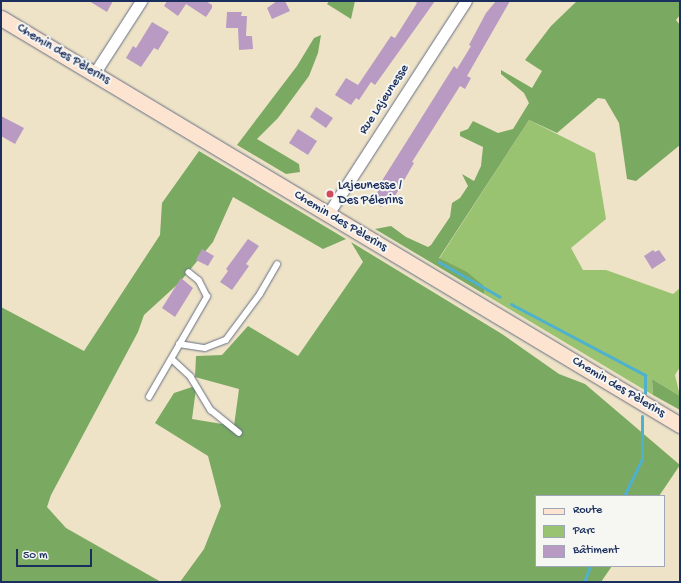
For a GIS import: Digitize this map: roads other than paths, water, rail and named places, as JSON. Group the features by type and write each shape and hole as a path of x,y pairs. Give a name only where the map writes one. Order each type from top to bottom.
{"street":[{"path":"94,74 141,1"},
{"name":"Rue Lajeunesse","path":"328,214 466,1"},
{"name":"Chemin des Pèlerins","path":"1,18 680,425"}],"lane":[{"path":"179,344 205,348 226,340 256,300 276,265"},
{"path":"149,397 206,297 199,281 189,273"},
{"path":"172,359 188,373 211,410 239,433"}],"waterway":[{"path":"439,262 500,297"},
{"path":"511,304 645,375 645,393"},
{"path":"624,495 642,459 642,416"},
{"path":"584,582 590,567"}],"place":[{"name":"Lajeunesse / Des Pélerins","path":"330,194"}]}
